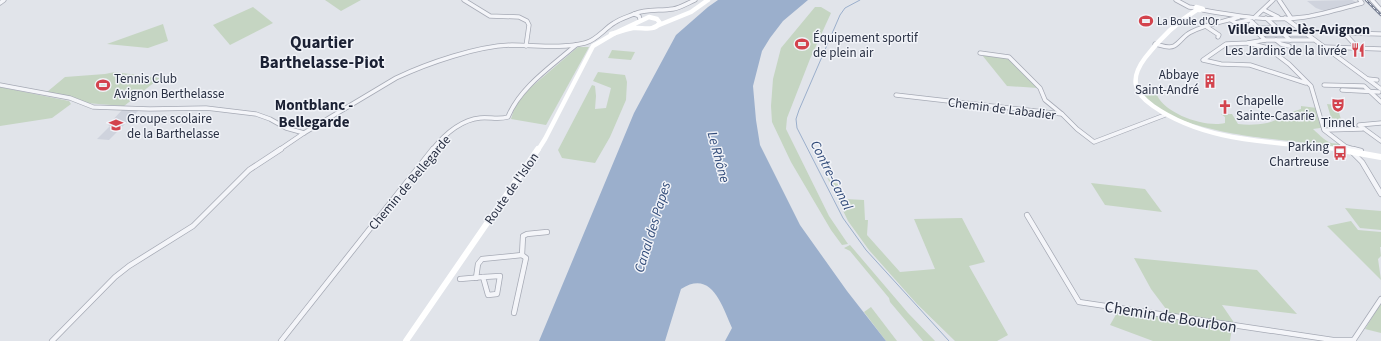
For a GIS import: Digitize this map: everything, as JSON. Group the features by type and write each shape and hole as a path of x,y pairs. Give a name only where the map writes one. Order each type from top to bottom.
{"street":[{"path":"0,3 4,0"},
{"path":"464,0 490,16 519,17 527,21 529,25 526,46"},
{"path":"52,341 119,274 193,226 249,170 304,134 396,78 411,71 458,55 478,50 506,45 577,45 594,39 614,23 634,14 643,11 674,9 695,0"},
{"path":"656,19 659,21 659,24 691,12 708,0"},
{"path":"1176,0 1190,8 1200,8 1251,20 1265,34"},
{"path":"1265,40 1250,25 1251,20 1264,10 1272,0"},
{"path":"1280,0 1291,18"},
{"path":"1231,20 1236,23 1266,18 1305,17 1362,3 1360,0"},
{"path":"1372,0 1381,10"},
{"path":"1195,1 1200,8"},
{"path":"1200,8 1163,35 1136,71 1134,82 1143,98 1164,115 1187,126 1210,133 1287,144 1350,150 1381,157"},
{"path":"1264,10 1280,18"},
{"path":"643,11 645,16 656,19 675,18"},
{"path":"634,14 639,16 638,21 642,28"},
{"name":"Route de l'Islon","path":"406,341 545,139 589,51 600,40 647,17"},
{"path":"1155,44 1167,47 1176,45 1188,33 1204,25 1213,25 1239,17"},
{"path":"1266,18 1290,40"},
{"path":"1285,18 1380,90"},
{"name":"Route de l'Islon","path":"611,34 630,29 653,29 659,24"},
{"path":"1204,25 1219,35 1218,37"},
{"path":"1260,28 1277,28"},
{"path":"1358,48 1344,33 1381,34"},
{"path":"1259,34 1305,34"},
{"path":"1178,48 1181,43 1180,40"},
{"path":"1307,83 1250,65 1203,60 1223,45 1265,40 1313,40"},
{"path":"1275,40 1281,44 1289,46"},
{"path":"1248,43 1268,48 1289,64 1307,83 1314,93 1324,130 1350,150 1366,168 1374,185 1381,194"},
{"name":"Chemin de Bellegarde","path":"281,341 439,141 454,129 470,120 480,118 508,117 514,105 527,89 577,45"},
{"path":"1324,47 1381,49"},
{"path":"980,53 1009,57 1040,88 1045,100 1062,114"},
{"path":"1367,79 1379,80"},
{"path":"0,85 70,98 93,107 150,109 206,108 256,114 270,119 286,128 304,134"},
{"path":"1324,85 1364,86 1381,102"},
{"path":"1342,90 1380,90"},
{"name":"Chemin de Labadier","path":"896,95 1062,114 1077,129 1094,142 1164,115"},
{"path":"1380,124 1359,125 1362,129 1381,141"},
{"path":"1326,130 1362,129"},
{"path":"1350,150 1381,157"},
{"name":"Chemin de Bourbon","path":"1027,215 1079,302 1084,304 1333,340 1353,340"},
{"path":"522,255 524,235 547,232"},
{"path":"476,278 478,264 482,259 522,255"},
{"path":"514,313 525,268 526,258 522,255"},
{"path":"460,279 483,277 500,276 498,294 488,295 483,277"},
{"path":"1353,340 1361,332 1381,299"}],"shaded area":[{"path":"1352,0 1358,3 1324,11 1316,8 1307,1"},
{"name":"Groupe scolaire de la Barthelasse","path":"123,109 139,110 109,140 97,139 110,126 108,125"}],"green space":[{"path":"325,0 361,0 341,11"},
{"path":"253,7 273,23 230,45 213,25"},
{"path":"815,7 821,7 831,13 810,59 787,118 786,129 829,216 848,244 842,245 831,230 791,162 772,122 771,106 773,79 781,48"},
{"path":"163,24 168,41 148,48 107,44"},
{"path":"578,47 589,47 546,125 511,119 515,106 529,89"},
{"path":"612,50 635,52 631,60 608,58"},
{"path":"982,55 1009,58 1038,88 1007,86"},
{"name":"Tennis Club Avignon Berthelasse","path":"115,72 160,78 124,106 86,103 75,98 47,92 65,77"},
{"path":"598,72 625,75 627,82 626,100 610,137 595,163 562,158 558,150 592,85 595,86 595,109 606,108 611,88 593,81"},
{"path":"1139,86 1143,86 1146,90 1154,89 1154,93 1161,102 1177,114 1207,123 1225,123 1225,117 1221,114 1232,114 1238,124 1263,124 1288,118 1292,112 1301,109 1301,106 1317,108 1322,127 1313,129 1328,142 1336,144 1340,143 1342,146 1326,146 1260,138 1210,129 1186,122 1165,112 1148,101"},
{"path":"0,87 69,101 71,104 52,118 0,126"},
{"path":"1327,104 1336,105 1337,108 1334,108 1338,109 1342,123 1332,121"},
{"path":"827,177 832,182 838,184 845,199 864,200 865,220 868,220 867,235 900,272 935,269 914,219 962,218 985,262 969,266 1008,335 997,341 955,341 917,304 869,250 848,221"},
{"path":"1091,183 1145,189 1162,212 1105,205"},
{"path":"1345,208 1381,211 1381,230 1360,228"},
{"path":"1351,221 1358,230 1381,232 1381,256 1378,259 1381,280 1327,226"},
{"path":"850,245 908,313 935,341 923,341 850,251 844,248"},
{"path":"1134,258 1257,270 1297,314 1222,305 1235,324 1169,313 1151,289"},
{"path":"1381,303 1381,333 1365,329"},
{"path":"871,307 897,341 886,341 864,312"},
{"path":"1118,311 1232,327 1230,341 1153,341 1110,325"}],"water":[{"path":"718,0 808,0 783,21 762,51 753,86 760,145 800,225 847,291 886,341 725,341 732,328 720,301 708,287 701,284 692,284 681,289 665,341 539,341 634,113 676,35"}],"waterway":[{"name":"Contre-Canal","path":"860,0 845,8 840,15 799,110 796,119 797,128 843,218 866,250 949,341"}],"railway":[{"path":"1366,0 1381,15"}],"place":[{"name":"La Boule d'Or","path":"1146,21"},
{"name":"Équipement sportif de plein air","path":"802,44"},
{"name":"Les Jardins de la livrée","path":"1358,50"},
{"name":"Abbaye Saint-André","path":"1210,81"},
{"name":"Tennis Club Avignon Berthelasse","path":"103,85"},
{"name":"Tinnel","path":"1338,105"},
{"name":"Chapelle Sainte-Casarie","path":"1225,107"},
{"name":"Groupe scolaire de la Barthelasse","path":"116,125"},
{"name":"Parking Chartreuse","path":"1340,153"}],"district":[{"name":"Villeneuve-lès-Avignon","path":"1299,29"},
{"name":"Quartier Barthelasse-Piot","path":"322,52"},
{"name":"Montblanc - Bellegarde","path":"314,114"}],"water label":[{"name":"Le Rhône","path":"719,157"},
{"name":"Canal des Papes","path":"652,227"}]}
